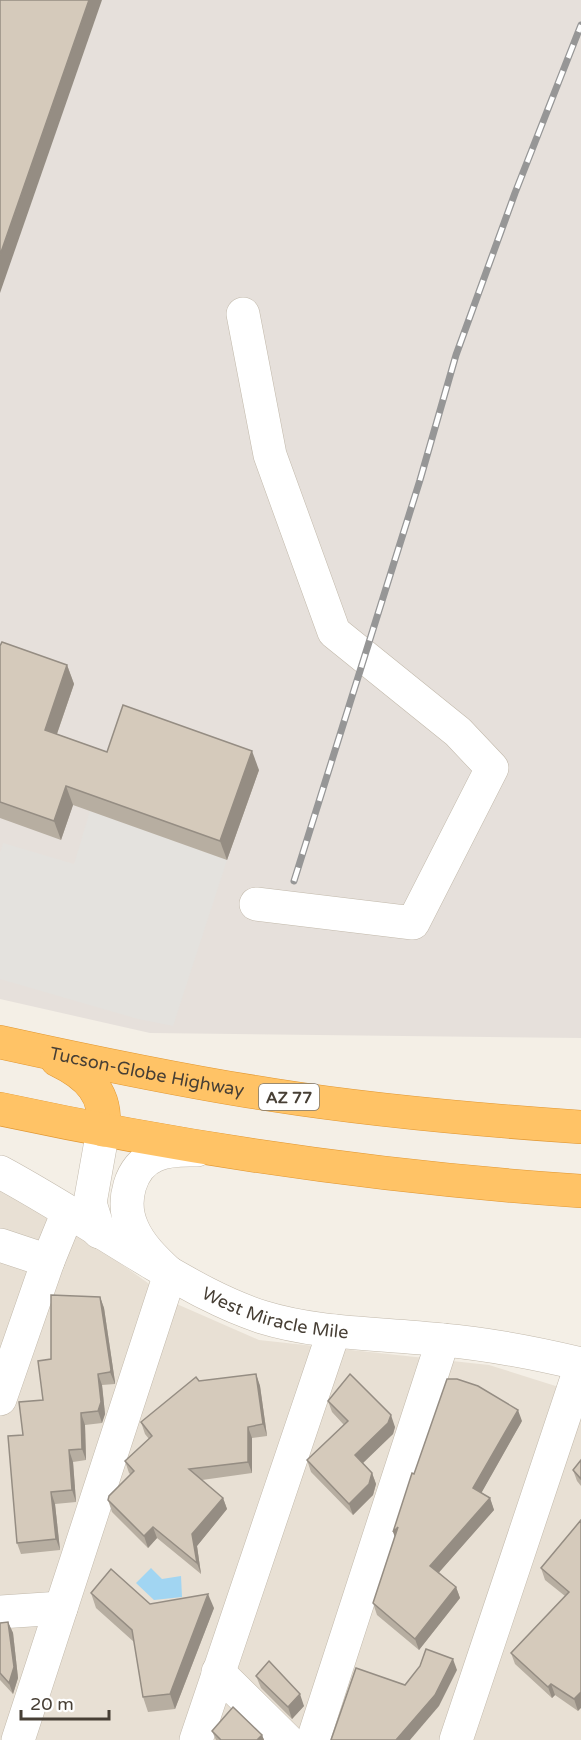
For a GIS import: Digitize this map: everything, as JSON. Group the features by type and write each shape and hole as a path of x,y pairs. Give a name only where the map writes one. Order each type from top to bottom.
{"highway":[{"name":"Tucson-Globe Highway","path":"13,1045 166,1077 273,1095 427,1114 581,1126"},
{"path":"13,1045 63,1063 86,1078 94,1086 103,1105 103,1130"},
{"path":"0,1109 103,1130 402,1176 581,1191"}],"street":[{"path":"243,314 270,455 334,632 458,732 492,768 413,923 256,904"},
{"path":"99,1232 90,1203 103,1130"},
{"path":"18,1740 170,1274 140,1242 130,1222 127,1196 134,1176 147,1160 166,1151 238,1152"},
{"name":"West Miracle Mile","path":"0,1173 52,1201 99,1232 204,1294 252,1314 280,1322 334,1331 443,1340 518,1350 581,1365"},
{"path":"0,1400 48,1261 68,1212"},
{"path":"0,1245 48,1261"},
{"path":"196,1740 334,1331"},
{"path":"313,1740 443,1340"},
{"path":"456,1740 581,1365"},
{"path":"0,1612 61,1608"},
{"path":"218,1672 287,1740"}],"shaded area":[{"path":"0,0 581,0 581,1038 150,1033 0,999"},
{"path":"90,811 227,860 173,1026 138,1019 0,979 0,853 3,843 74,864"},
{"path":"0,1183 28,1198 179,1305 259,1340 489,1365 581,1394 581,1740 0,1740"}],"water":[{"path":"151,1568 162,1579 181,1576 182,1597 154,1600 136,1583"}],"building":[{"path":"0,0 89,0 0,255"},
{"path":"2,642 67,665 45,730 107,752 123,705 252,751 220,841 66,786 54,821 0,802 0,646"},
{"path":"51,1295 100,1297 111,1370 98,1374 101,1402 98,1411 81,1413 82,1449 69,1450 72,1490 51,1492 56,1539 17,1543 8,1436 23,1435 19,1402 43,1400 38,1361 51,1359"},
{"path":"256,1374 263,1424 248,1427 248,1462 189,1469 223,1498 192,1534 197,1563 153,1527 144,1536 108,1500 109,1496 134,1471 125,1461 152,1436 141,1422 196,1377 199,1381"},
{"path":"350,1374 391,1415 388,1423 355,1455 372,1473 369,1484 349,1504 307,1460 348,1421 328,1401"},
{"path":"447,1379 457,1379 478,1386 518,1410 473,1488 490,1498 430,1566 456,1587 415,1639 373,1603 398,1527 393,1532 412,1473 414,1474"},
{"path":"581,1460 581,1479 573,1470"},
{"path":"581,1520 581,1692 574,1699 551,1684 548,1687 511,1653 569,1592 541,1568"},
{"path":"111,1569 150,1604 208,1594 170,1694 143,1697 132,1630 91,1593"},
{"path":"8,1622 14,1667 9,1683 0,1673 0,1623"},
{"path":"426,1649 453,1659 435,1695 396,1740 331,1740 356,1668 405,1685 420,1666"},
{"path":"269,1661 300,1694 288,1707 256,1676"},
{"path":"233,1707 262,1735 257,1740 221,1740 212,1731"}],"railway":[{"path":"294,881 420,480 456,355 515,193 581,25"}]}
